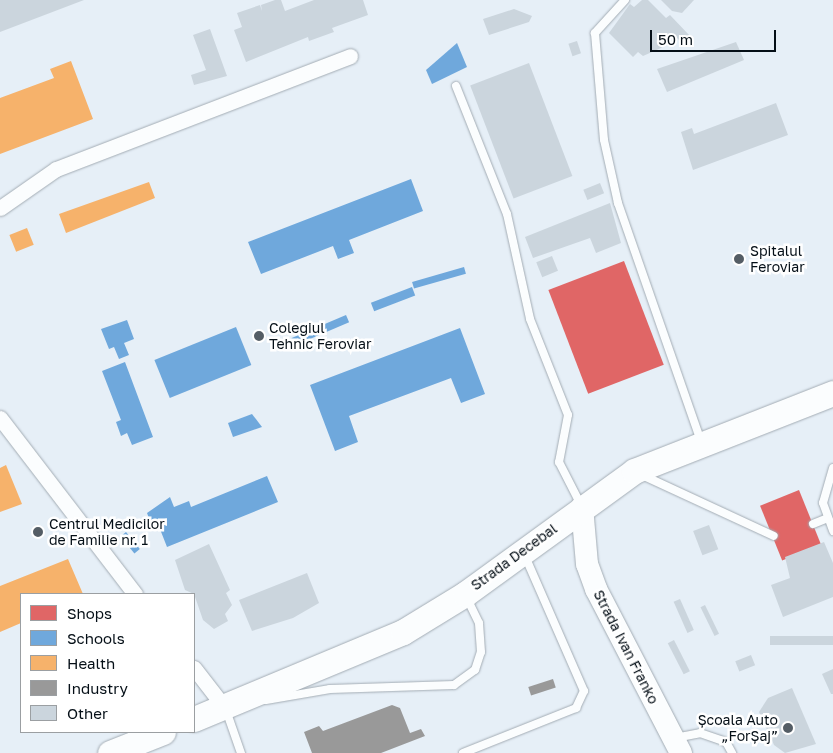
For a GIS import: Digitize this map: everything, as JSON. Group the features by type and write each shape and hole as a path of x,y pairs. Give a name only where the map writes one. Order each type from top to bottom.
{"main road":[{"name":"Strada Decebal","path":"195,720 403,632 465,594 634,471 833,393"},
{"name":"Strada Ivan Franko","path":"582,507 587,564 596,589 677,746"},
{"path":"110,753 160,733"}],"street":[{"path":"0,208 56,169 350,56"},
{"path":"0,418 134,593"},
{"path":"195,669 225,708"}],"lane":[{"path":"625,0 595,33 604,140 618,203 702,443"},
{"path":"456,86 507,214 530,319 568,415 558,462 582,507"},
{"path":"833,468 823,503 833,531"},
{"path":"634,471 774,536"},
{"path":"813,524 828,518"},
{"path":"463,753 576,708 584,691 522,551"},
{"path":"241,753 225,708 330,689 454,685 475,670 481,652 479,623 465,594"},
{"path":"677,746 700,733 726,742 732,753"}],"building: Shops":[{"path":"624,261 664,365 588,394 548,290"},
{"path":"799,490 821,545 782,560 760,506"}],"building: Schools":[{"path":"457,43 467,67 432,84 426,70"},
{"path":"411,179 423,211 349,240 354,253 338,259 333,246 261,274 248,242"},
{"path":"464,267 466,274 414,289 412,282"},
{"path":"412,287 415,295 374,311 371,303"},
{"path":"346,315 349,322 295,345 292,338"},
{"path":"127,320 134,339 124,343 129,355 119,359 114,347 109,349 101,329"},
{"path":"236,327 251,365 170,398 154,360"},
{"path":"460,328 485,394 461,403 451,378 349,416 358,442 335,451 310,385"},
{"path":"125,362 153,437 132,445 127,433 121,436 116,422 121,420 102,371"},
{"path":"252,414 262,427 233,437 228,423"},
{"path":"267,476 278,502 167,547 158,524 152,526 147,513 170,497 174,507 189,501 191,507"},
{"path":"126,532 140,549 134,554 121,536"}],"building: Health":[{"path":"71,61 93,119 0,154 0,98 54,78 50,69"},
{"path":"149,182 155,198 66,233 59,214"},
{"path":"27,228 34,245 16,252 9,235"},
{"path":"6,465 22,504 0,512 0,468"},
{"path":"68,559 83,593 20,593 20,623 0,632 0,586"}],"building: Industry":[{"path":"553,679 556,688 531,696 528,687"},
{"path":"392,705 400,708 410,733 421,729 425,736 381,753 312,753 304,732 319,726 323,731"}],"building: Other":[{"path":"0,0 84,0 0,32"},
{"path":"281,0 285,11 314,0 363,0 368,15 332,28 334,32 309,41 308,37 246,62 234,30 242,27 237,13 260,5 262,11 261,5"},
{"path":"642,0 648,0 666,18 670,15 690,36 680,41 674,35 661,48 643,56 638,52 633,57 609,33 630,4 634,7"},
{"path":"661,0 694,0 682,13 672,11"},
{"path":"514,9 532,16 529,22 489,35 483,19"},
{"path":"210,29 227,76 194,85 191,75 206,70 193,35"},
{"path":"577,41 581,53 572,56 568,44"},
{"path":"736,42 744,60 667,92 657,69"},
{"path":"529,63 572,176 514,199 470,86"},
{"path":"776,103 788,135 693,170 681,132 692,128 694,134"},
{"path":"600,183 604,193 587,200 583,190"},
{"path":"610,203 621,243 596,253 590,238 533,258 525,237"},
{"path":"552,256 558,271 542,277 536,262"},
{"path":"709,525 718,549 702,555 693,531"},
{"path":"824,542 833,563 833,597 783,617 771,585 790,578 785,557"},
{"path":"209,544 230,590 226,593 232,605 225,614 228,621 214,629 203,620 195,593 185,590 175,560"},
{"path":"307,573 319,603 293,618 252,631 239,600"},
{"path":"680,599 694,630 687,633 674,602"},
{"path":"705,605 719,634 715,636 701,607"},
{"path":"770,636 833,636 833,645 770,645"},
{"path":"674,640 690,671 684,674 668,643"},
{"path":"751,655 755,665 739,672 735,661"},
{"path":"833,669 833,694 831,694 822,674"},
{"name":"Școala Auto „ForȘaj”","path":"792,688 816,744 785,753 774,745 759,712 768,698"}],"place":[{"name":"Spitalul Feroviar","path":"739,259"},
{"name":"Colegiul Tehnic Feroviar","path":"259,336"},
{"name":"Centrul Medicilor de Familie nr. 1","path":"38,532"},
{"name":"Școala Auto „ForȘaj”","path":"788,728"}]}
